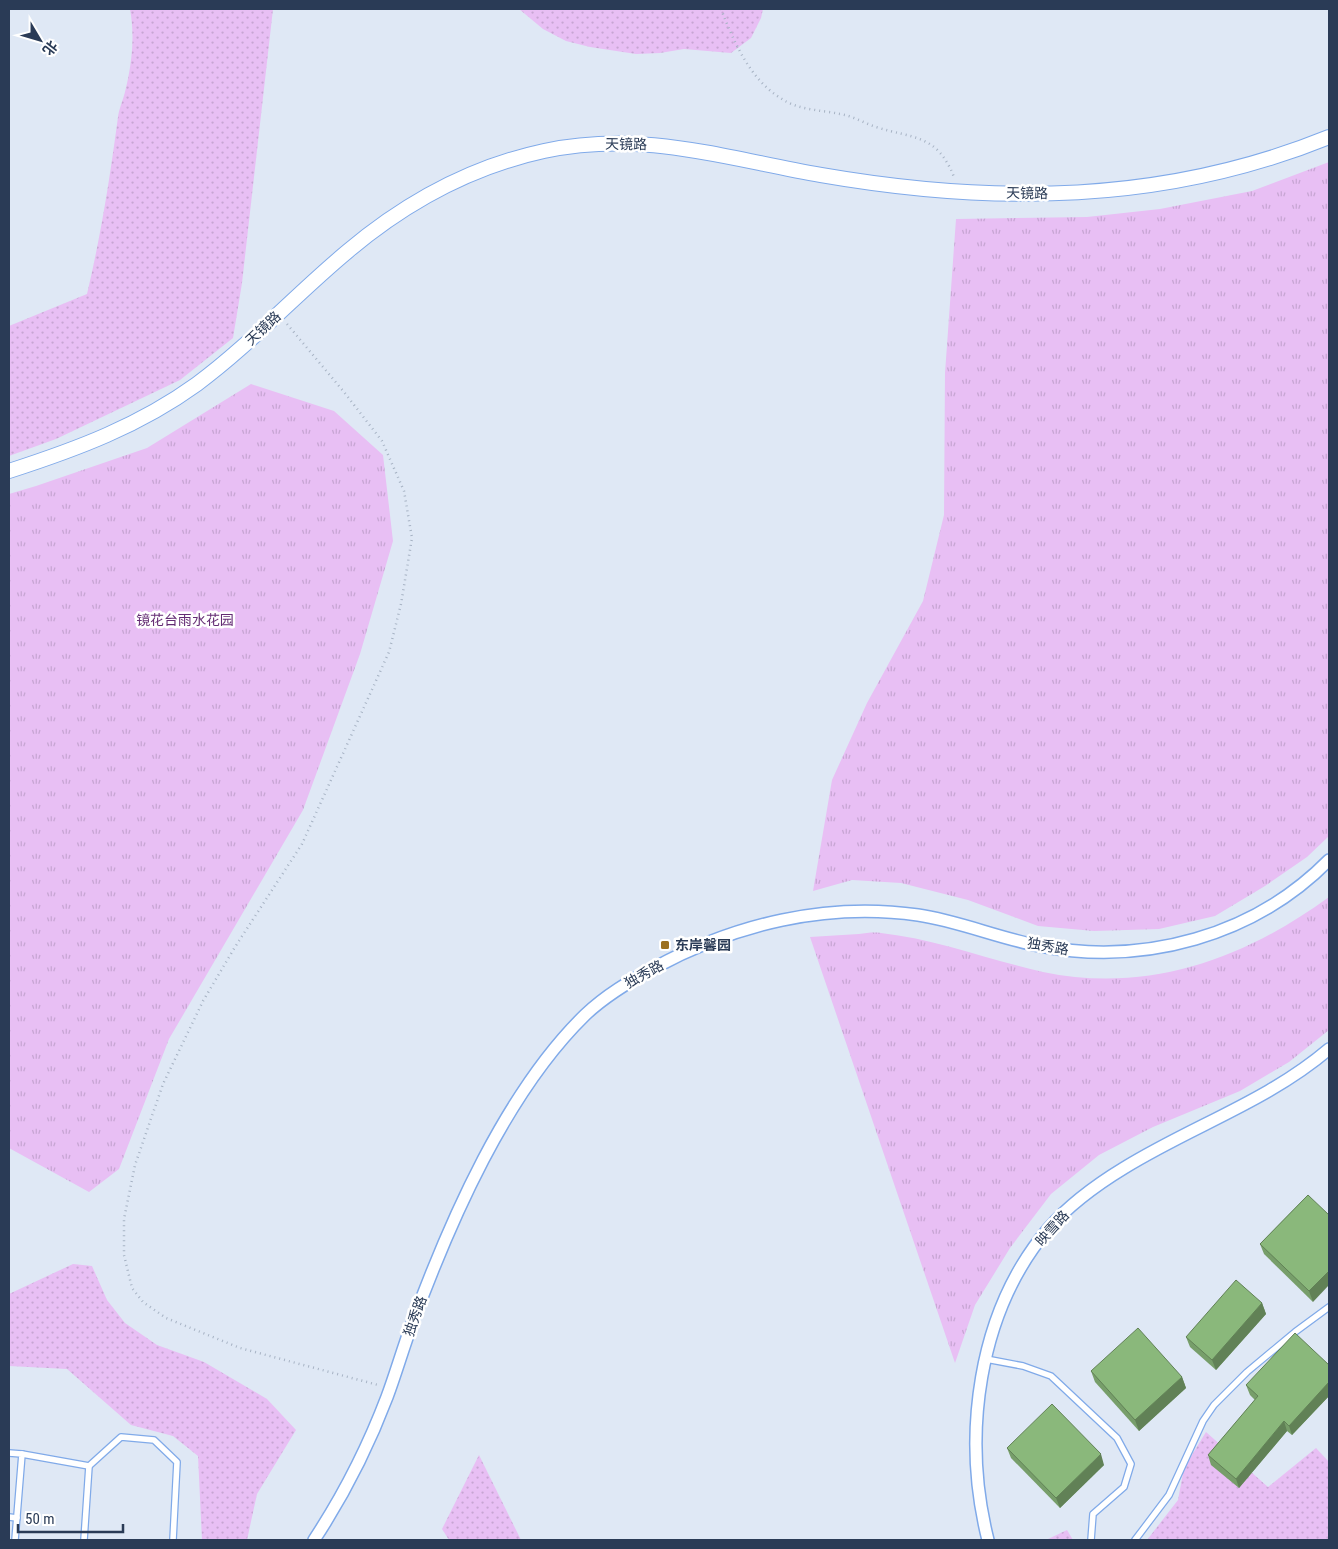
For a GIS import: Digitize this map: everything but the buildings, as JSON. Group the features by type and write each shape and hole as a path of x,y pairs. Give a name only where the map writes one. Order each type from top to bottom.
{"street":[{"name":"天镜路","path":"9,471 80,447 112,434 143,418 196,384 244,345 347,251 378,227 420,199 468,175 500,163 570,146 623,143 672,146 853,180 958,191 1046,194 1080,193 1163,184 1240,167 1284,154 1329,137"},
{"name":"独秀路","path":"314,1540 335,1506 361,1456 390,1389 412,1325 442,1250 479,1170 513,1109 556,1048 584,1016 614,991 638,976 696,947 743,930 781,920 842,912 890,912 940,919 1016,940 1072,951 1110,953 1159,948 1209,935 1243,921 1292,892 1329,860"},
{"name":"映雪路","path":"988,1540 980,1504 976,1449 978,1404 986,1359 1003,1304 1019,1271 1048,1230 1076,1202 1125,1167 1246,1105 1275,1088 1329,1049"}],"lane":[{"path":"1135,1540 1169,1495 1203,1421 1214,1405 1247,1372 1295,1332 1329,1307"},
{"path":"986,1359 1023,1366 1051,1376 1117,1438 1131,1464 1124,1487 1093,1514 1091,1540"},
{"path":"84,1540 89,1466 121,1437 154,1440 177,1462 173,1540"},
{"path":"9,1453 89,1466"},
{"path":"15,1540 22,1454"},
{"path":"9,1517 17,1518"}],"path":[{"path":"722,9 743,58 766,87 782,99 797,106 844,115 876,127 921,138 935,148 944,158 954,176 958,191"},
{"path":"278,314 344,392 382,441 404,491 412,538 401,604 389,652 344,754 302,844 203,1001 163,1084 135,1165 124,1219 124,1255 132,1288 143,1302 166,1318 240,1348 390,1389"}],"green space":[{"path":"130,9 273,9 242,283 233,338 180,380 56,439 9,456 9,326 87,294 105,206 119,114 129,71 132,50 132,19"},
{"path":"519,9 763,9 761,18 751,38 731,53 684,49 636,54 590,47 566,41 543,29"},
{"path":"1329,162 1329,836 1307,857 1265,886 1215,916 1159,929 1094,931 1038,926 968,900 901,883 852,880 813,891 832,780 867,703 923,601 944,515 945,373 956,219 1087,217 1160,209 1252,191"},
{"name":"镜花台雨水花园","path":"251,384 334,411 383,455 393,541 360,654 303,810 169,1039 119,1169 89,1192 9,1148 9,494 147,448"},
{"path":"1329,897 1329,1030 1289,1062 1240,1091 1153,1127 1099,1155 1051,1194 1010,1248 975,1305 955,1363 810,937 881,933 922,940 1043,972 1082,978 1120,978 1157,974 1194,966 1229,954 1297,919"},
{"path":"73,1264 92,1266 107,1300 125,1323 157,1345 204,1362 267,1399 296,1430 257,1494 247,1540 202,1540 198,1456 173,1436 131,1425 67,1369 9,1366 9,1294"},
{"path":"1206,1432 1268,1487 1316,1448 1329,1462 1329,1540 1147,1540 1178,1500 1184,1468"},
{"path":"479,1455 521,1540 449,1540 442,1529"},
{"path":"1067,1530 1073,1540 1046,1540"}],"place":[{"name":"东岸馨园","path":"665,945"}]}
